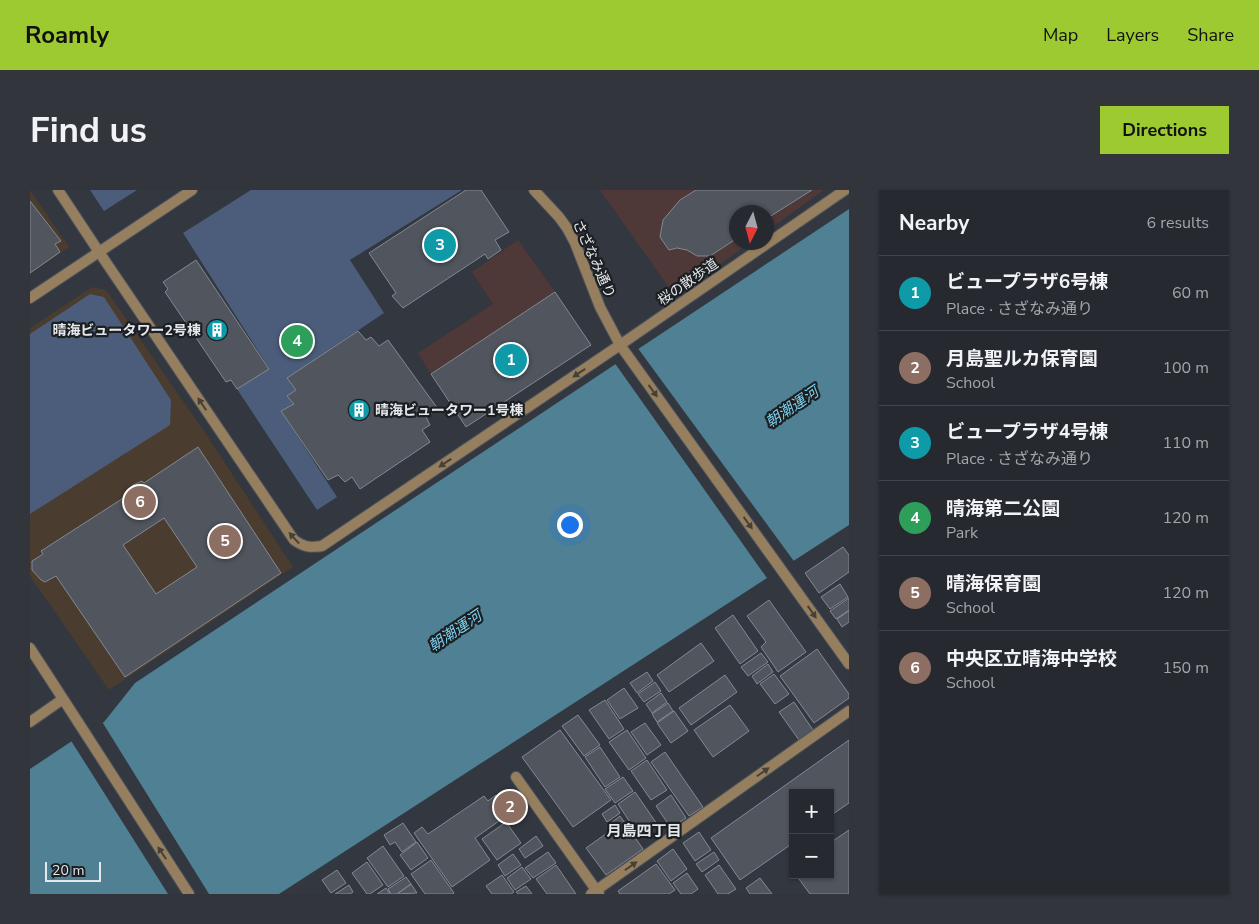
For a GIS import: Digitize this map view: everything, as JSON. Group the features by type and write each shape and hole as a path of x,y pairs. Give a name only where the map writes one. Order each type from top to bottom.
{"street":[{"path":"58,190 99,252"},
{"path":"30,298 192,190"},
{"name":"さざなみ通り","path":"534,190 567,228 575,243 600,307 622,348 849,664"},
{"name":"桜の散歩道","path":"99,252 294,540 303,547 312,548 322,546 622,348 845,190"},
{"path":"30,648 189,894"},
{"path":"30,722 63,700"},
{"path":"516,777 595,893 849,712"}],"shaded area":[{"path":"30,190 69,247 30,274"},
{"path":"90,190 137,190 104,211"},
{"path":"251,190 462,190 350,260 384,313 287,378 296,390 287,396 294,404 281,411 337,497 317,510 237,389 269,368 183,233"},
{"path":"600,190 824,190 774,226 774,205 729,205 729,250 740,250 675,296"},
{"path":"518,240 555,292 431,374 418,353 493,304 472,272"},
{"path":"92,287 106,290 208,437 293,567 109,690 30,576 30,328"},
{"path":"90,294 104,297 171,400 170,425 30,514 30,334"}],"water":[{"name":"朝潮運河","path":"849,209 849,525 279,894 30,894 30,769 104,722 135,683"}],"pier":[{"path":"637,347 796,564 769,581 614,362"},
{"path":"101,720 209,894 168,894 70,739"}],"building":[{"path":"466,190 481,190 509,232 495,240 501,250 488,259 485,254 403,308 392,296 396,293 369,253"},
{"path":"696,190 812,190 774,214 774,205 729,205 729,244 710,256 697,256 687,250 677,248 669,250 660,237 663,220 680,200"},
{"path":"30,201 61,241 55,244 60,252 30,273"},
{"name":"晴海ビュータワー2号棟","path":"196,260 269,369 237,389 231,380 226,382 165,292 168,289 163,282"},
{"path":"555,292 591,345 466,427 431,374"},
{"name":"晴海ビュータワー1号棟","path":"358,331 366,340 371,337 379,346 388,340 438,409 426,417 430,425 422,430 430,442 360,489 352,477 345,482 338,475 328,480 281,411 294,404 287,396 296,390 287,378"},
{"path":"198,447 281,573 125,677 56,576 45,582 41,580 32,570 32,561 43,554 41,551 128,495 126,492 133,485 142,481 144,483","holes":["164,518 197,567 156,594 123,545"]},
{"path":"843,547 849,555 849,572 819,593 805,573"},
{"path":"840,584 848,597 830,609 821,597"},
{"path":"849,598 849,610 836,619 830,611"},
{"path":"769,600 806,652 778,672 761,647 766,642 747,616"},
{"path":"849,611 849,622 842,627 837,619"},
{"path":"733,615 758,651 740,664 715,628"},
{"path":"701,643 714,661 669,692 657,675"},
{"path":"817,649 849,694 849,698 814,723 780,676"},
{"path":"761,653 768,662 748,676 741,667"},
{"path":"768,664 773,672 757,684 752,676"},
{"path":"647,672 653,681 637,693 630,683"},
{"path":"774,674 789,694 775,704 760,684"},
{"path":"725,675 737,692 691,725 679,708"},
{"path":"655,682 661,691 644,702 638,694"},
{"path":"624,688 638,708 620,719 607,700"},
{"path":"661,693 667,702 652,713 646,704"},
{"path":"605,700 624,729 609,739 589,710"},
{"path":"794,702 813,730 799,740 779,712"},
{"path":"668,703 673,711 657,722 652,714"},
{"path":"730,705 749,731 713,757 694,730"},
{"path":"674,711 688,731 671,743 657,723"},
{"path":"578,715 600,745 584,756 562,726"},
{"path":"645,723 661,745 647,755 631,732"},
{"path":"560,730 611,800 573,827 522,757"},
{"path":"627,730 646,758 629,770 609,742"},
{"path":"849,740 849,803 834,813 834,789 789,789 789,846 740,880 711,838"},
{"path":"600,747 620,777 605,787 585,757"},
{"path":"665,752 703,807 689,816 651,762"},
{"path":"647,760 667,790 651,800 631,771"},
{"path":"623,777 633,791 615,803 605,789"},
{"path":"635,792 657,824 639,836 618,804"},
{"path":"496,795 509,814 475,838 490,860 452,887 414,833 422,827 428,834 484,796 488,801"},
{"path":"671,795 686,818 671,828 656,806"},
{"path":"615,805 620,813 607,822 602,814"},
{"path":"620,816 643,849 606,875 586,848 610,831 607,826"},
{"path":"506,822 521,843 497,860 482,839"},
{"path":"403,823 416,842 402,852 395,842 390,845 384,835"},
{"path":"849,830 849,894 810,894 799,879 834,879 834,840"},
{"path":"699,832 711,850 695,861 683,843"},
{"path":"536,836 543,846 525,858 519,849"},
{"path":"417,842 428,858 411,870 400,855"},
{"path":"383,846 404,876 388,887 367,858"},
{"path":"673,849 687,869 671,881 657,861"},
{"path":"548,852 556,863 533,878 525,868"},
{"path":"714,852 719,860 702,872 696,864"},
{"path":"513,854 521,865 505,876 498,865"},
{"path":"431,860 453,894 425,894 411,874"},
{"path":"367,862 383,885 370,894 367,894 352,873"},
{"path":"656,864 675,890 669,894 620,894 618,891"},
{"path":"556,865 576,894 547,894 536,879"},
{"path":"719,865 736,889 728,894 718,894 705,875"},
{"path":"522,867 531,879 515,890 507,878"},
{"path":"337,870 346,883 331,893 322,880"},
{"path":"687,873 698,889 691,894 681,894 673,883"},
{"path":"502,875 514,892 511,894 492,894 486,886"},
{"path":"406,877 411,884 397,894 391,894 388,889"},
{"path":"760,878 772,894 750,894 746,888"},
{"path":"411,884 417,893 397,894"},
{"path":"349,885 353,892 350,894 335,894"},
{"path":"526,886 532,894 518,894 516,892"},
{"path":"386,888 390,894 377,894"}],"place":[{"name":"ビュープラザ4号棟","path":"440,245"},
{"name":"晴海ビュータワー2号棟","path":"217,330"},
{"name":"晴海第二公園","path":"297,341"},
{"name":"ビュープラザ6号棟","path":"511,360"},
{"name":"晴海ビュータワー1号棟","path":"359,410"},
{"name":"中央区立晴海中学校","path":"140,502"},
{"name":"晴海保育園","path":"225,541"},
{"name":"月島聖ルカ保育園","path":"510,807"}],"district":[{"name":"月島四丁目","path":"644,831"}]}
